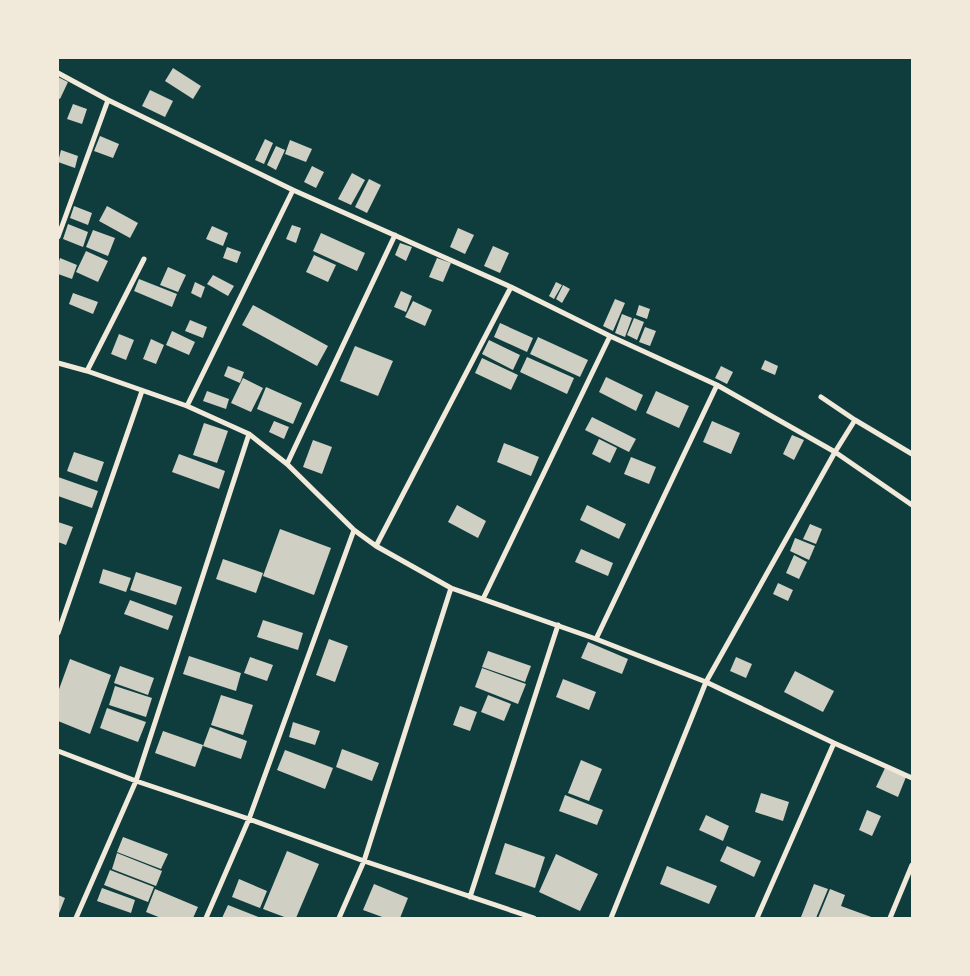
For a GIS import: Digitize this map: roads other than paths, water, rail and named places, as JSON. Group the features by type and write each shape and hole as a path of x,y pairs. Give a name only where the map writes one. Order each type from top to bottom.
{"street":[{"path":"58,73 108,100 293,190 511,287 610,336 716,385 835,452 912,505"},
{"path":"58,236 108,100"},
{"path":"187,406 293,190"},
{"path":"287,464 395,235"},
{"path":"87,371 144,259"},
{"path":"376,546 511,287"},
{"path":"483,599 610,336"},
{"path":"58,363 87,371 187,406 249,434 287,464 354,530 376,546 451,588 596,639 706,682 912,778"},
{"path":"596,639 716,385"},
{"path":"58,633 142,391"},
{"path":"821,397 912,454"},
{"path":"611,918 706,682 835,452 855,420"},
{"path":"76,918 136,781 249,434"},
{"path":"206,918 249,819 354,530"},
{"path":"340,918 364,862 451,588"},
{"path":"470,897 558,626"},
{"path":"757,918 834,743"},
{"path":"58,751 136,781 249,819 364,862 534,918"},
{"path":"890,918 912,865"}]}
